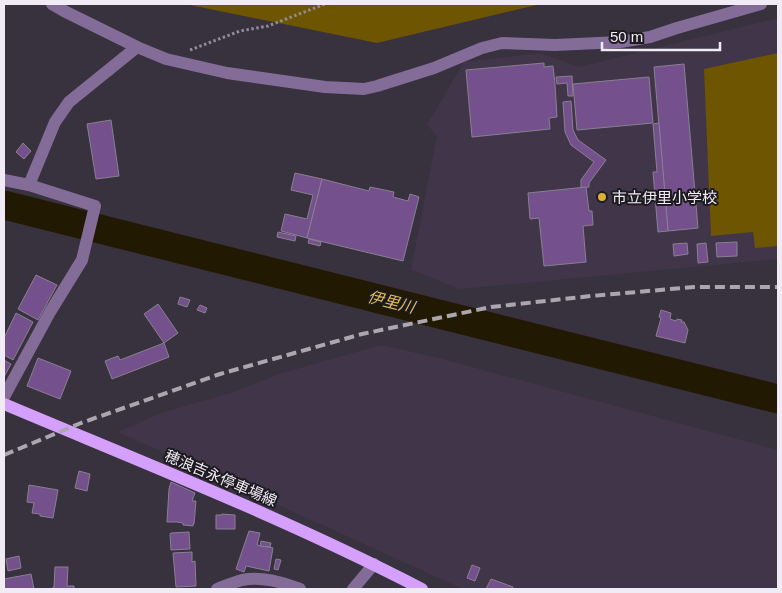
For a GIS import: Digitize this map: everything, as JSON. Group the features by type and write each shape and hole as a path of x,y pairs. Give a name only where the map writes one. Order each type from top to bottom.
{"main road":[{"name":"穂浪吉永停車場線","path":"4,404 297,528 422,589"}],"street":[{"path":"52,4 137,47 166,59 237,74 325,87 364,89 434,68 482,48 502,43 555,45 620,42 650,37 761,4"},
{"path":"29,185 55,122 69,102 137,47"},
{"path":"4,180 29,185 95,206 82,260 50,312 4,397"},
{"path":"353,589 374,564"},
{"path":"216,589 242,580 265,579 300,589"}],"path":[{"path":"166,59 240,31 268,26 325,4"}],"shaded area":[{"path":"185,4 541,4 377,43"},
{"name":"市立伊里小学校","path":"778,18 778,259 460,289 411,270 437,136 427,125 464,62 539,53 579,67"},
{"path":"778,53 778,246 755,248 753,232 711,236 704,69"},
{"path":"381,345 439,358 778,450 778,589 463,589 118,432 161,413 231,393 279,374"}],"building":[{"path":"544,63 544,67 553,66 555,84 557,117 549,118 550,129 472,137 466,70"},
{"path":"684,64 698,228 668,231 654,67"},
{"path":"572,76 573,96 568,96 567,83 557,84 556,77"},
{"path":"649,77 653,123 577,130 573,84"},
{"path":"571,101 573,130 578,140 606,160 589,183 589,187 581,188 581,180 594,162 571,145 565,132 563,102"},
{"path":"111,120 119,176 96,179 87,124"},
{"path":"659,123 668,231 658,232 653,172 657,172 653,124"},
{"path":"23,143 31,151 24,159 16,152"},
{"path":"295,173 322,179 307,238 281,231 285,214 307,219 313,195 291,190"},
{"path":"322,179 369,191 370,187 394,192 393,197 408,201 410,194 419,197 403,261 307,238"},
{"path":"586,187 589,211 592,211 593,225 583,226 586,262 544,266 539,218 530,219 528,193"},
{"path":"278,232 296,236 295,241 277,237"},
{"path":"309,239 321,242 320,246 308,243"},
{"path":"737,242 737,256 717,257 716,243"},
{"path":"687,243 688,254 674,256 673,244"},
{"path":"706,243 708,262 698,263 697,244"},
{"path":"36,275 57,285 38,320 18,309"},
{"path":"180,297 190,300 187,307 178,304"},
{"path":"158,304 178,333 164,343 144,314"},
{"path":"200,305 207,308 205,313 197,310"},
{"path":"661,310 671,313 670,319 682,320 681,322 684,322 688,330 685,343 656,336 661,318 659,317"},
{"path":"16,313 33,322 13,360 4,355 4,338"},
{"path":"164,343 169,357 112,379 105,361 118,356 120,360"},
{"path":"38,358 71,371 60,399 27,386"},
{"path":"4,360 11,364 4,377"},
{"path":"79,471 90,474 87,491 75,488"},
{"path":"171,482 195,493 192,501 196,501 193,526 177,522 167,522"},
{"path":"29,485 58,490 53,518 32,513 34,503 27,502"},
{"path":"216,515 235,515 235,529 216,529"},
{"path":"249,531 260,533 257,545 273,548 269,571 246,566 244,572 236,569"},
{"path":"189,532 190,549 171,550 171,533"},
{"path":"261,541 271,543 270,547 260,546"},
{"path":"192,552 192,562 195,561 196,586 176,587 173,553"},
{"path":"19,556 21,568 8,571 6,559"},
{"path":"276,559 281,560 278,570 274,569"},
{"path":"472,565 480,568 475,581 467,578"},
{"path":"55,567 68,567 67,586 74,586 74,589 53,589"},
{"path":"31,574 34,589 4,589 4,579"},
{"path":"491,579 513,587 512,589 486,589"}],"waterway":[{"name":"伊里川","path":"4,205 778,399"}],"railway":[{"path":"4,455 81,423 220,374 362,334 491,307 694,287 778,287"}],"place":[{"name":"市立伊里小学校","path":"602,197"}]}
